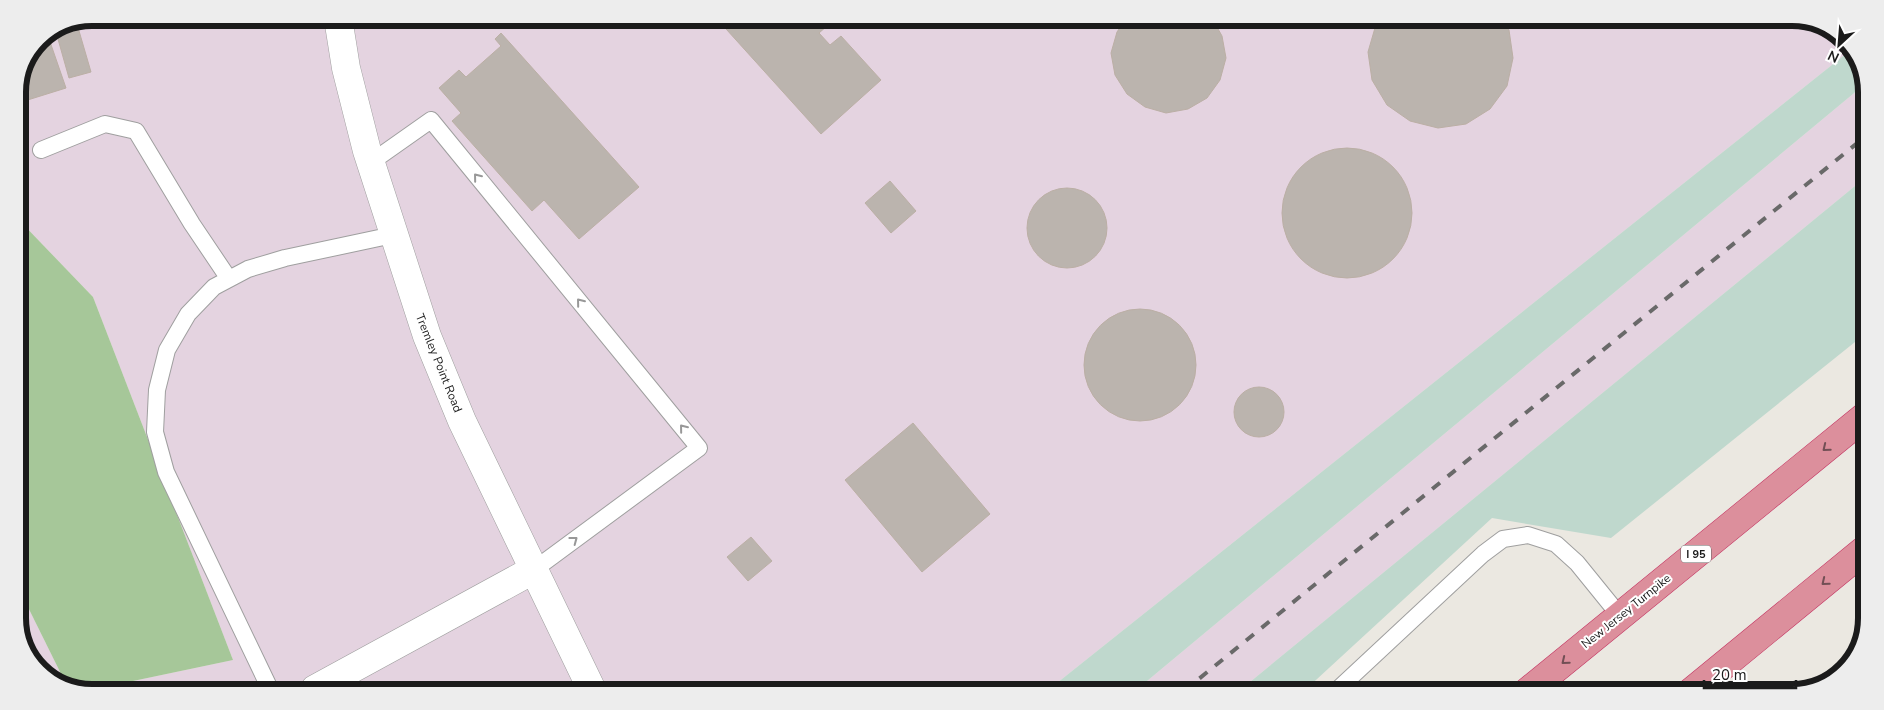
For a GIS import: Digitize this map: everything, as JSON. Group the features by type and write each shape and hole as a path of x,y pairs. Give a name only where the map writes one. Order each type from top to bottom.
{"highway":[{"name":"New Jersey Turnpike","path":"1537,684 1858,422"},
{"path":"1700,684 1858,555"}],"street":[{"name":"Tremley Point Road","path":"339,26 346,68 370,163 427,336 462,421 589,684"},
{"path":"324,684 535,569"}],"lane":[{"path":"370,163 431,120 699,448 535,569"},
{"path":"41,150 105,124 136,131 188,217 229,279"},
{"path":"268,684 166,472 156,432 157,390 168,350 188,314 214,287 248,269 285,258 393,234"},
{"path":"1344,684 1483,554 1503,539 1528,535 1556,544 1577,563 1620,616"}],"shaded area":[{"path":"92,26 1792,26 1813,30 1829,37 1846,54 1056,684 119,684 233,660 93,297 26,227 26,92 31,67 37,55 55,37 67,31"},
{"path":"1858,90 1858,184 1248,684 1143,684"},
{"path":"26,603 62,677 55,673 40,658 31,643 26,622"}],"green space":[{"path":"1846,54 1854,71 1858,90 1143,684 1056,684"},
{"path":"1858,184 1858,340 1611,538 1492,518 1312,684 1248,684"},
{"path":"26,227 93,297 233,660 119,684 83,683 62,677 26,603"}],"building":[{"path":"723,26 827,26 819,33 830,45 841,36 881,80 821,134"},
{"path":"1121,26 1216,26 1222,36 1226,58 1220,80 1207,98 1188,109 1166,113 1145,107 1127,94 1115,75 1111,53 1117,32"},
{"path":"1376,26 1506,26 1509,30 1513,58 1507,86 1490,109 1466,124 1438,128 1410,121 1387,105 1372,80 1368,52"},
{"path":"78,28 91,72 69,78 57,36"},
{"path":"501,33 639,187 579,239 544,200 532,211 452,121 461,113 439,88 459,70 466,77 501,46 495,39"},
{"path":"50,42 66,88 26,100 31,67 37,55"},
{"path":"1347,148 1360,149 1372,153 1393,167 1407,188 1411,200 1411,226 1407,238 1393,259 1372,273 1360,277 1347,278 1334,277 1322,273 1301,259 1287,238 1283,226 1282,213 1283,200 1287,188 1301,167 1322,153 1334,149"},
{"path":"890,181 916,211 891,233 865,203"},
{"path":"1067,188 1082,191 1095,200 1104,213 1107,228 1104,243 1095,256 1082,265 1067,268 1052,265 1039,256 1030,243 1027,228 1030,213 1039,200 1052,191"},
{"path":"1140,309 1162,313 1180,325 1192,343 1196,365 1192,387 1180,405 1162,417 1140,421 1118,417 1100,405 1088,387 1084,365 1088,343 1100,325 1118,313"},
{"path":"1259,387 1268,389 1279,398 1284,412 1282,421 1273,432 1259,437 1250,435 1239,426 1234,412 1236,403 1245,392"},
{"path":"913,423 990,514 922,572 845,480"},
{"path":"751,537 772,561 748,581 727,557"}],"railway":[{"path":"1193,684 1858,143"}]}
